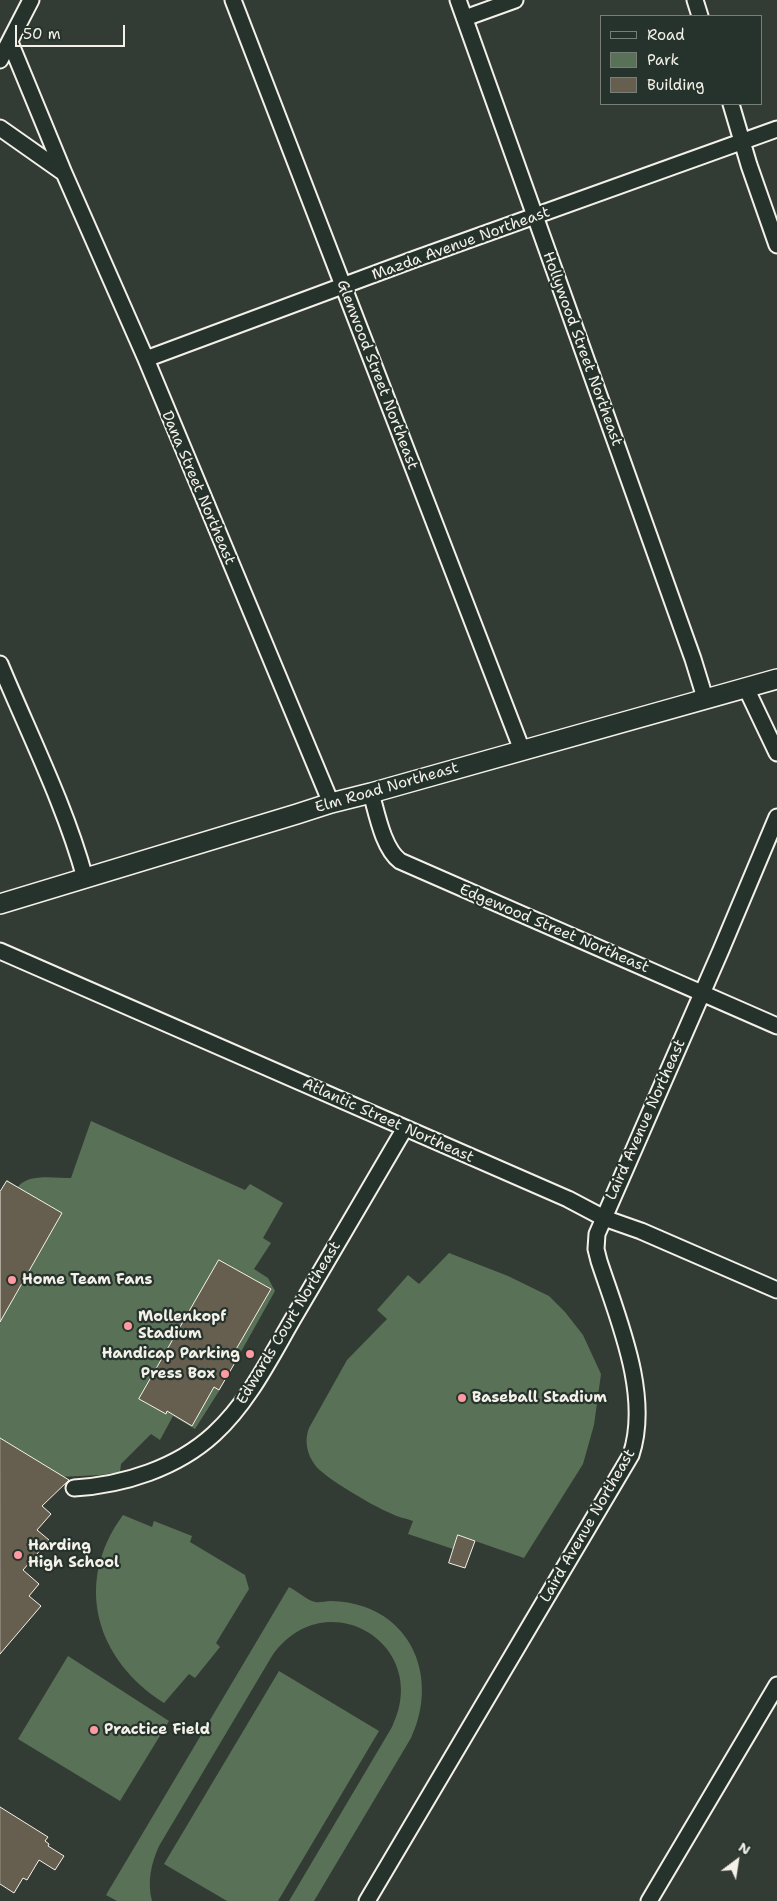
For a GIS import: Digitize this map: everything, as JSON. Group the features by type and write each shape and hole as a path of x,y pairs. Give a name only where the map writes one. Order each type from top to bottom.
{"main road":[{"name":"Elm Road Northeast","path":"0,904 330,803 777,679"}],"street":[{"path":"0,60 31,0"},
{"name":"Glenwood Street Northeast","path":"233,0 522,750"},
{"name":"Hollywood Street Northeast","path":"458,0 693,658 705,698"},
{"path":"465,18 515,0"},
{"path":"694,0 700,15"},
{"name":"Dana Street Northeast","path":"10,42 64,174 146,359 330,803"},
{"path":"731,105 777,245"},
{"path":"0,128 64,174"},
{"name":"Mazda Avenue Northeast","path":"146,359 415,259 777,129"},
{"path":"0,664 74,842 85,878"},
{"path":"746,688 777,753"},
{"name":"Edgewood Street Northeast","path":"371,793 379,823 392,855 400,861 777,1026"},
{"name":"Laird Avenue Northeast","path":"368,1901 631,1455 637,1433 638,1405 624,1338 596,1249 597,1234 777,817"},
{"name":"Atlantic Street Northeast","path":"0,951 568,1200 604,1218 641,1231 777,1290"},
{"name":"Edwards Court Northeast","path":"74,1488 106,1485 151,1472 181,1457 204,1442 224,1424 257,1380 405,1128"},
{"path":"649,1901 777,1685"}],"green space":[{"name":"Mollenkopf Stadium","path":"91,1121 245,1190 250,1184 283,1203 263,1238 271,1243 254,1269 268,1278 275,1291 219,1391 195,1429 173,1416 160,1440 151,1434 121,1464 120,1472 59,1477 26,1457 0,1438 0,1192 7,1180 18,1187 22,1183 35,1178 71,1178"},
{"name":"Baseball Stadium","path":"449,1253 508,1276 549,1296 565,1312 583,1335 601,1374 594,1425 583,1464 524,1558 458,1535 453,1549 408,1534 413,1521 395,1516 373,1505 328,1477 315,1465 307,1447 309,1428 347,1360 387,1319 377,1310 408,1275 419,1284"},
{"path":"123,1515 152,1527 154,1521 192,1536 190,1542 245,1575 249,1589 216,1643 220,1647 195,1678 189,1674 164,1703 141,1685 122,1665 108,1643 99,1618 96,1593 99,1567 108,1541"},
{"path":"289,1587 315,1602 339,1601 365,1607 384,1616 399,1629 410,1644 418,1661 421,1680 422,1699 418,1719 411,1738 314,1901 289,1901 392,1727 401,1697 398,1670 386,1648 367,1632 344,1623 319,1623 294,1634 272,1656 159,1846 151,1873 152,1901 117,1901 106,1895"},
{"name":"Practice Field","path":"68,1656 169,1721 120,1801 18,1739"},
{"path":"279,1671 379,1731 278,1901 227,1901 164,1864"}],"building":[{"name":"Home Team Fans","path":"7,1181 62,1213 0,1322 0,1192"},
{"path":"219,1260 271,1289 231,1358 236,1361 219,1390 214,1387 192,1426 167,1411 166,1414 139,1399"},
{"name":"Harding High School","path":"0,1438 69,1480 42,1506 51,1514 37,1530 49,1540 23,1570 39,1584 29,1596 41,1606 0,1654"},
{"path":"458,1535 475,1541 465,1568 449,1563"},
{"path":"0,1807 48,1837 45,1841 49,1844 48,1846 64,1856 55,1870 39,1860 27,1880 23,1878 14,1893 0,1884"}],"place":[{"name":"Home Team Fans","path":"12,1280"},
{"name":"Mollenkopf Stadium","path":"128,1326"},
{"name":"Handicap Parking","path":"250,1354"},
{"name":"Press Box","path":"225,1374"},
{"name":"Baseball Stadium","path":"462,1398"},
{"name":"Harding High School","path":"18,1555"},
{"name":"Practice Field","path":"94,1730"}]}
